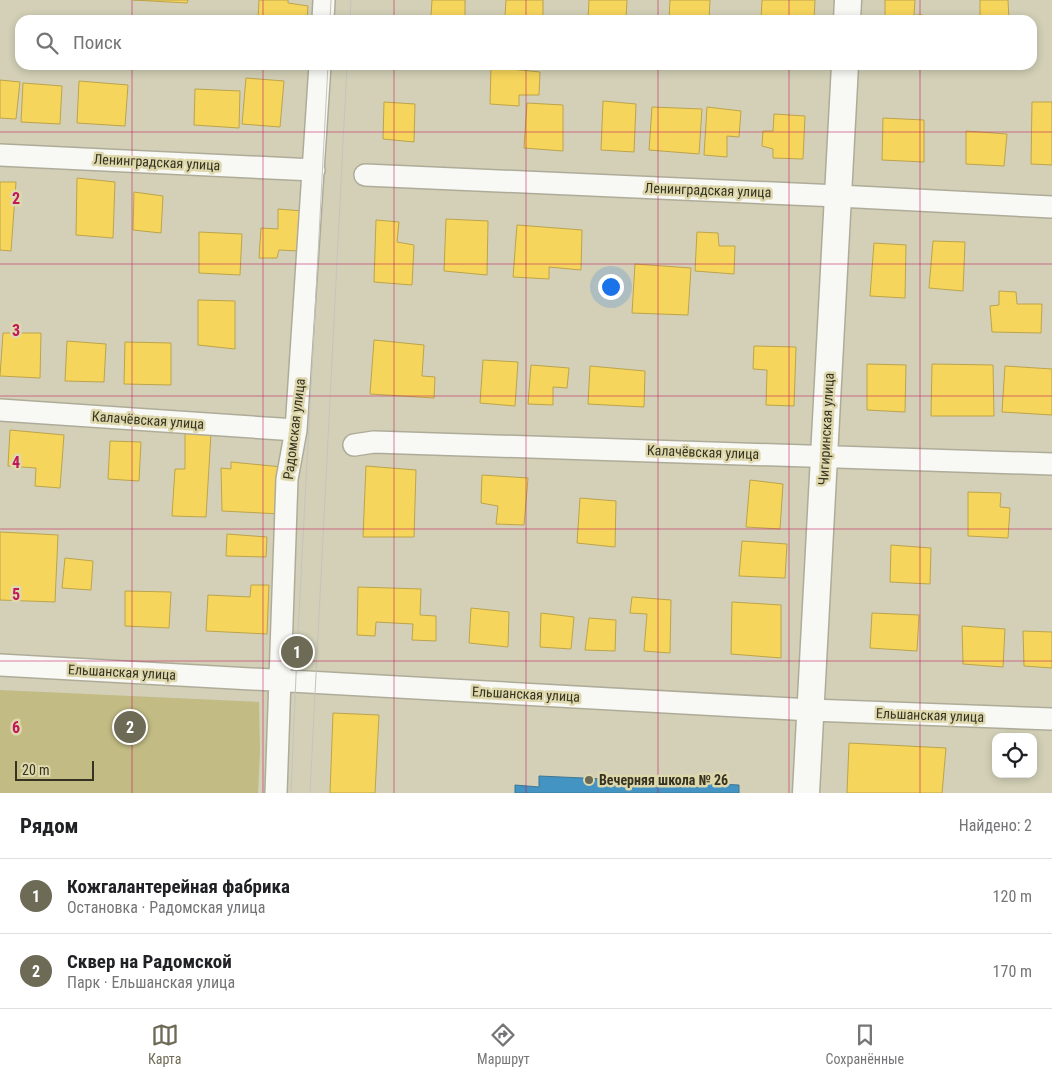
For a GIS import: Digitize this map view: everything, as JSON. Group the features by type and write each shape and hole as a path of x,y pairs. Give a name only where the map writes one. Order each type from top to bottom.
{"street":[{"path":"322,15 324,0"},
{"path":"847,15 848,0"},
{"name":"Радомская улица","path":"276,793 287,479 296,430 320,70"},
{"name":"Чигиринская улица","path":"806,793 845,70"},
{"name":"Ленинградская улица","path":"0,155 314,170"},
{"name":"Ленинградская улица","path":"365,175 1052,207"},
{"name":"Калачёвская улица","path":"0,410 296,430"},
{"name":"Калачёвская улица","path":"354,445 374,442 1052,464"},
{"name":"Ельшанская улица","path":"0,665 811,710 1052,719"}],"shaded area":[{"path":"0,690 259,702 260,752 258,793 0,793"}],"building: Жильё":[{"path":"133,0 188,0 187,3"},
{"path":"259,0 288,0 288,3 308,6 307,15 258,15"},
{"path":"432,0 465,0 465,15 431,15"},
{"path":"506,0 543,0 543,15 505,15"},
{"path":"589,0 627,0 626,15 588,15"},
{"path":"670,0 710,0 709,15 669,15"},
{"path":"762,0 815,0 814,15 761,15"},
{"path":"885,0 915,0 914,15 885,15"},
{"path":"980,0 1008,0 1009,15 980,15"},
{"path":"491,70 540,72 539,95 519,95 519,106 490,104"},
{"path":"246,78 284,81 280,127 242,124"},
{"path":"0,80 20,82 16,119 0,118"},
{"path":"79,81 128,85 125,126 77,123"},
{"path":"23,83 62,86 60,124 21,122"},
{"path":"195,89 240,91 239,128 194,125"},
{"path":"603,101 636,104 634,152 601,150"},
{"path":"384,102 415,104 414,142 383,139"},
{"path":"1032,102 1052,102 1052,165 1031,164"},
{"path":"527,103 563,105 563,151 524,148"},
{"path":"652,107 702,109 699,154 649,150"},
{"path":"707,107 741,111 739,137 727,136 727,157 704,155"},
{"path":"774,114 805,116 803,159 773,158 773,149 762,146 763,131 773,131"},
{"path":"883,118 924,120 924,162 882,160"},
{"path":"966,131 1007,134 1004,166 966,164"},
{"path":"77,178 115,182 113,238 76,235"},
{"path":"0,182 16,182 11,251 0,250"},
{"path":"134,192 163,196 161,233 133,230"},
{"path":"278,209 303,211 299,251 279,250 277,258 259,258 261,228 278,229"},
{"path":"446,219 488,221 487,275 444,271"},
{"path":"376,220 399,222 397,242 414,245 412,285 374,282"},
{"path":"517,225 582,230 581,270 549,267 549,279 513,277"},
{"path":"199,232 242,234 240,275 199,273"},
{"path":"697,232 718,233 719,246 735,246 734,274 695,271"},
{"path":"933,241 965,242 963,291 929,288"},
{"path":"874,243 906,245 905,298 870,296"},
{"path":"635,264 691,268 688,315 632,313"},
{"path":"999,291 1016,292 1017,304 1042,304 1041,333 992,332 990,306 999,305"},
{"path":"198,300 235,301 235,349 198,345"},
{"path":"3,333 41,333 40,378 0,376"},
{"path":"374,340 424,345 422,376 435,377 434,398 370,394"},
{"path":"67,341 106,344 104,382 65,381"},
{"path":"125,342 171,343 171,385 124,384"},
{"path":"754,346 796,347 794,406 766,405 767,370 753,369"},
{"path":"483,360 518,362 515,406 480,403"},
{"path":"867,364 906,365 905,412 867,410"},
{"path":"932,364 993,365 994,416 931,416"},
{"path":"531,365 569,368 567,388 553,387 553,405 528,404"},
{"path":"590,366 645,371 644,407 588,404"},
{"path":"1005,366 1052,369 1052,415 1002,412"},
{"path":"10,430 64,435 60,488 35,486 36,468 8,466"},
{"path":"185,432 211,433 206,517 172,516 175,469 185,469"},
{"path":"110,441 141,442 139,481 108,479"},
{"path":"231,462 282,467 281,514 222,511 221,468 231,469"},
{"path":"366,466 416,470 414,537 363,537"},
{"path":"482,475 528,478 524,525 496,524 498,506 481,503"},
{"path":"750,480 783,484 780,529 746,527"},
{"path":"968,492 1001,493 1000,507 1010,508 1008,538 968,536"},
{"path":"580,498 616,501 615,547 577,543"},
{"path":"0,532 58,535 55,602 0,600"},
{"path":"227,534 267,537 266,557 226,556"},
{"path":"742,541 787,544 785,578 739,576"},
{"path":"891,545 931,548 930,584 890,582"},
{"path":"65,558 93,561 91,590 62,588"},
{"path":"251,585 269,585 267,634 206,631 208,595 250,597"},
{"path":"358,587 421,589 420,615 436,616 436,641 412,640 413,624 376,622 375,636 357,635"},
{"path":"125,591 171,592 169,628 125,626"},
{"path":"632,597 671,600 670,653 644,651 647,614 630,613"},
{"path":"732,602 781,605 781,658 731,654"},
{"path":"471,608 509,612 508,647 469,643"},
{"path":"541,613 574,617 571,649 540,647"},
{"path":"872,613 919,615 917,651 870,648"},
{"path":"589,618 616,620 615,651 585,650"},
{"path":"962,626 1005,629 1003,667 963,664"},
{"path":"1023,631 1052,632 1052,668 1024,666"},
{"path":"333,713 379,715 375,793 330,793"},
{"path":"849,743 946,748 942,793 847,793"}],"building: Школы":[{"name":"Вечерняя школа № 26","path":"539,776 739,785 739,793 515,793 515,785 539,787"}],"tram line":[{"path":"330,15 331,0"},
{"path":"350,15 351,0"},
{"path":"291,793 328,70"},
{"path":"310,793 347,70"}],"place":[{"name":"Кожгалантерейная фабрика","path":"297,652"},
{"name":"Сквер на Радомской","path":"130,727"},
{"name":"Вечерняя школа № 26","path":"589,780"}]}
